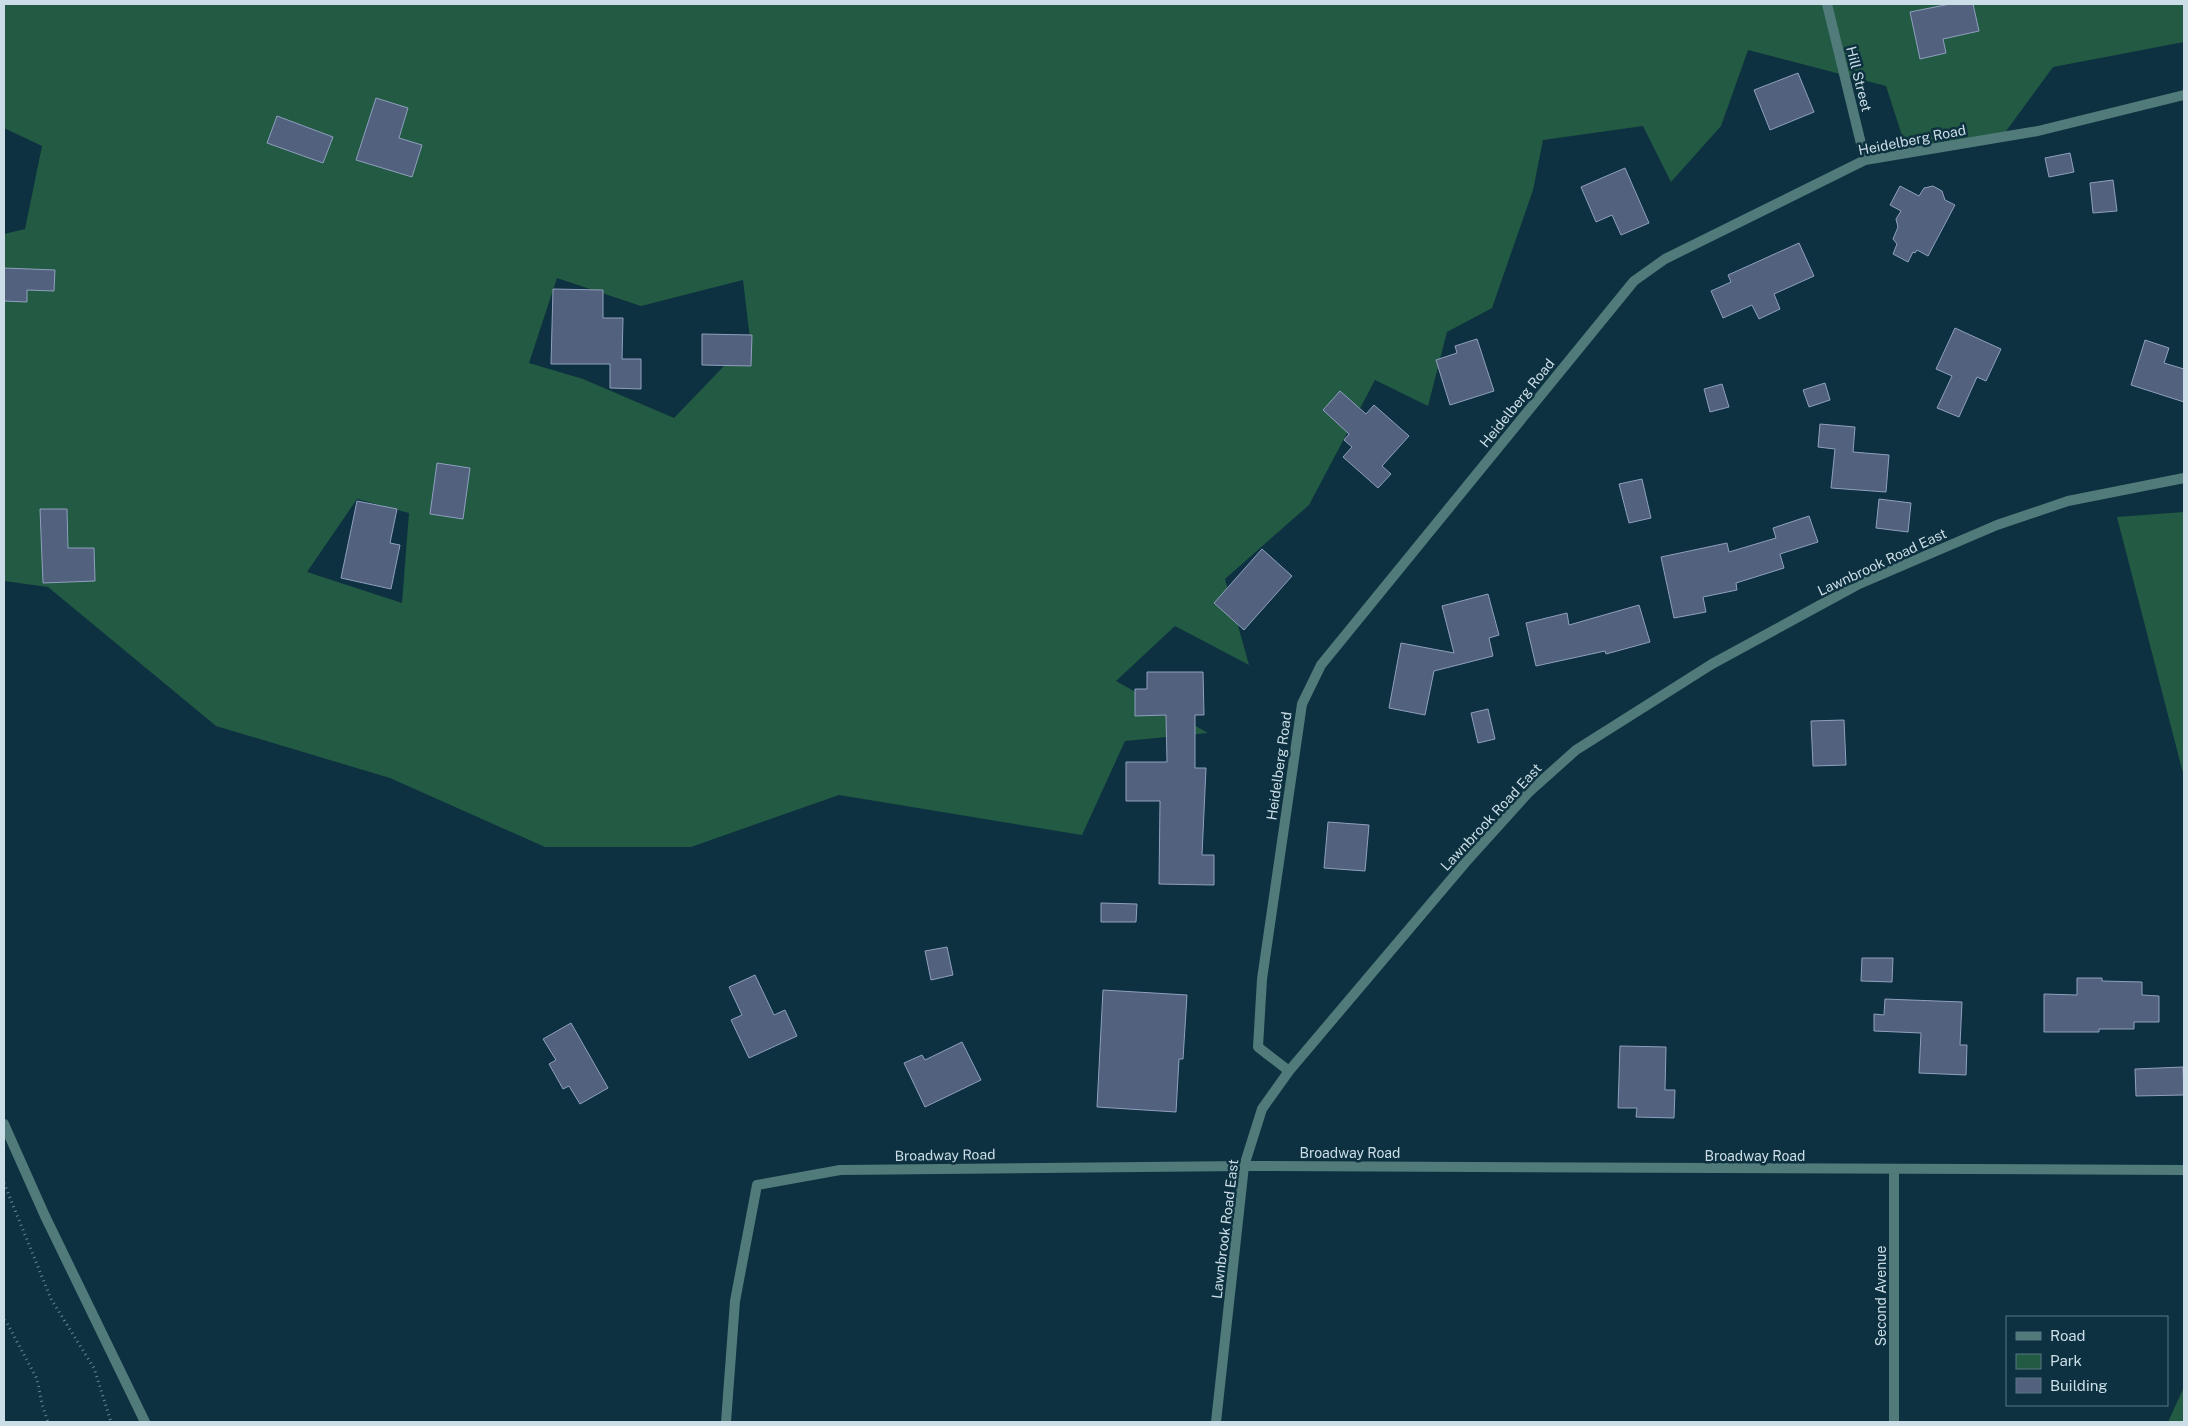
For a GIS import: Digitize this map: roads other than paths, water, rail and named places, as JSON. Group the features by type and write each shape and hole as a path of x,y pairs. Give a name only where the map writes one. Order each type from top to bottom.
{"street":[{"name":"Hill Street","path":"1827,4 1865,160"},
{"name":"Heidelberg Road","path":"1289,1071 1258,1047 1262,989 1302,704 1320,665 1634,282 1665,259 1865,160 2038,131 2184,95"},
{"name":"Lawnbrook Road East","path":"1216,1422 1244,1166 1262,1109 1289,1071 1529,792 1576,750 1712,664 1857,585 1997,525 2059,504 2184,478"},
{"path":"4,1124 45,1216 145,1422"},
{"name":"Broadway Road","path":"726,1422 735,1301 757,1185 840,1170 1244,1166 2184,1170"},
{"name":"Second Avenue","path":"1894,1170 1894,1422"}]}
